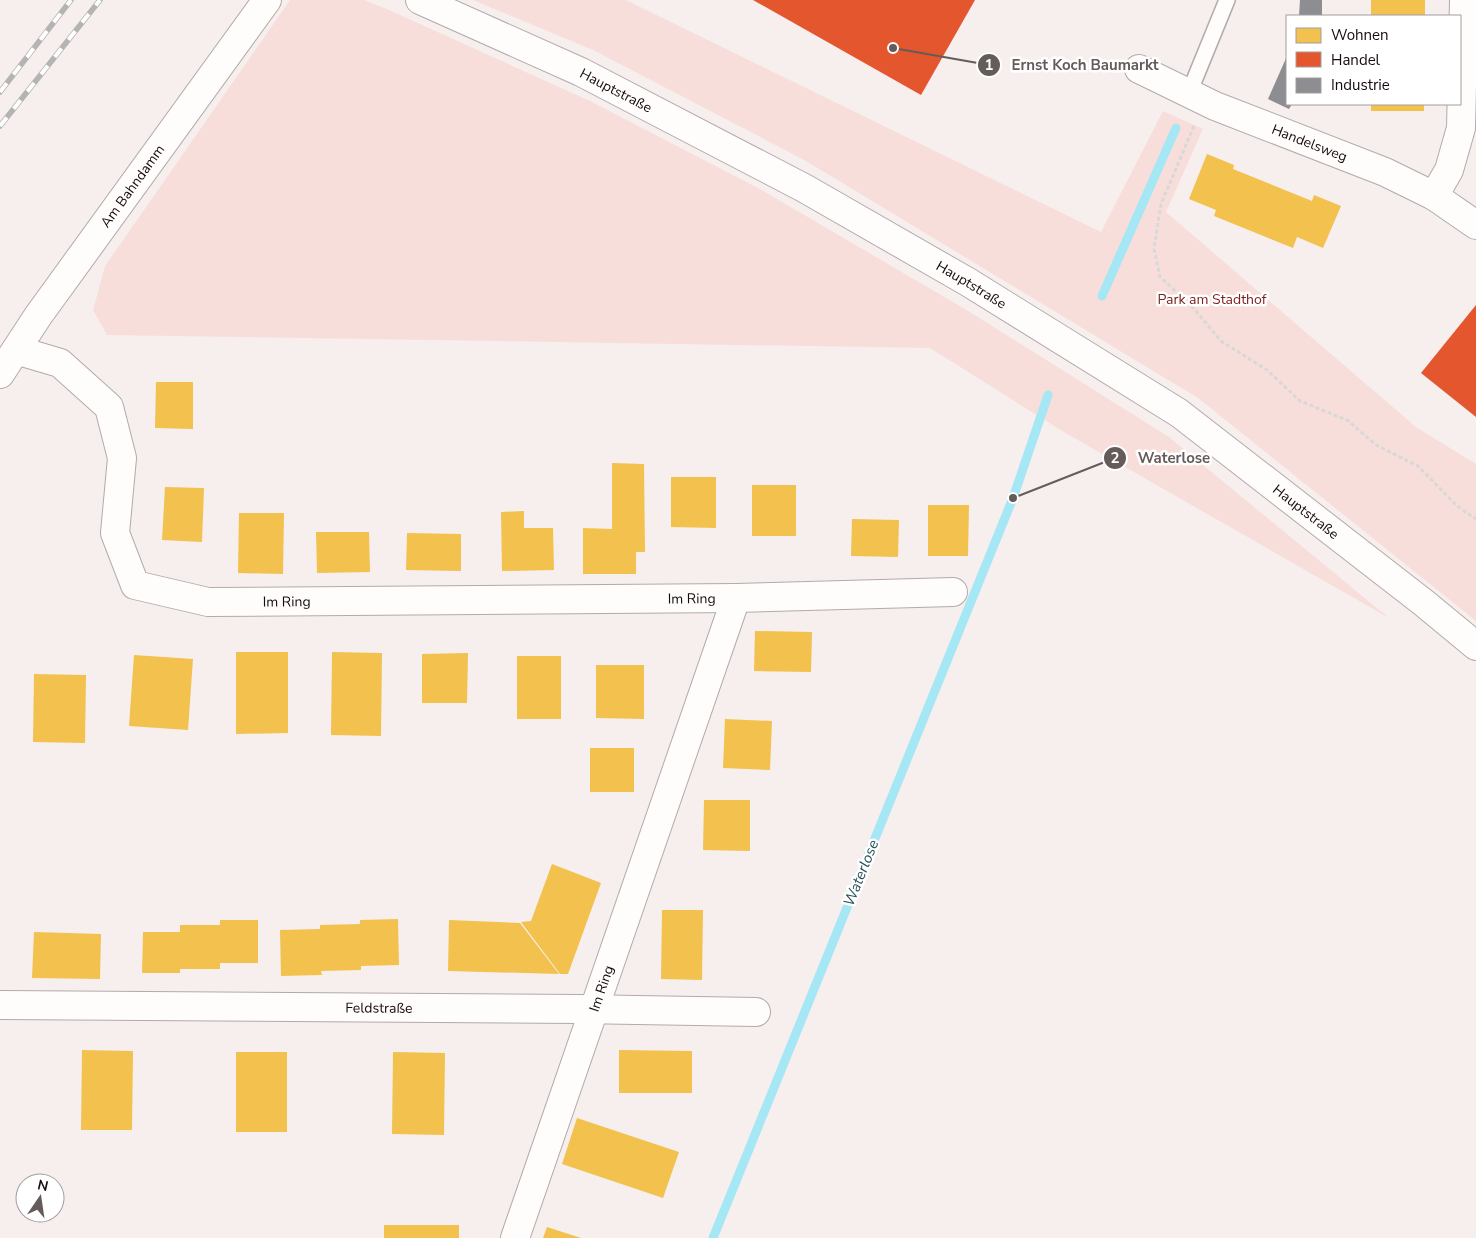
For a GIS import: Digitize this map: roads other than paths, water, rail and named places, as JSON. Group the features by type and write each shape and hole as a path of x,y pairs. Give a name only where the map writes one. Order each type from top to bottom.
{"street":[{"name":"Am Bahndamm","path":"0,374 38,316 267,0"},
{"name":"Hauptstraße","path":"420,0 581,72 804,188 968,282 1179,413 1424,603 1476,646"},
{"path":"1461,96 1464,0"},
{"name":"Handelsweg","path":"1139,69 1197,97 1385,172 1434,196 1476,225"},
{"path":"1434,196 1449,170 1460,128 1461,105"},
{"name":"Im Ring","path":"16,350 60,364 110,407 122,458 115,533 135,585 208,602 736,598 953,592"},
{"name":"Im Ring","path":"515,1238 736,598"},
{"name":"Feldstraße","path":"0,1005 756,1012"}],"lane":[{"path":"1197,97 1227,0"}],"waterway":[{"name":"Waterlose","path":"1102,296 1176,128"},
{"name":"Waterlose","path":"713,1238 1013,498 1048,395"}],"railway":[{"path":"0,92 71,0"},
{"path":"0,126 100,0"}],"place":[{"name":"Ernst Koch Baumarkt","path":"893,48"},
{"name":"Waterlose","path":"1013,498"}],"park label":[{"name":"Park am Stadthof","path":"1212,299"}]}
